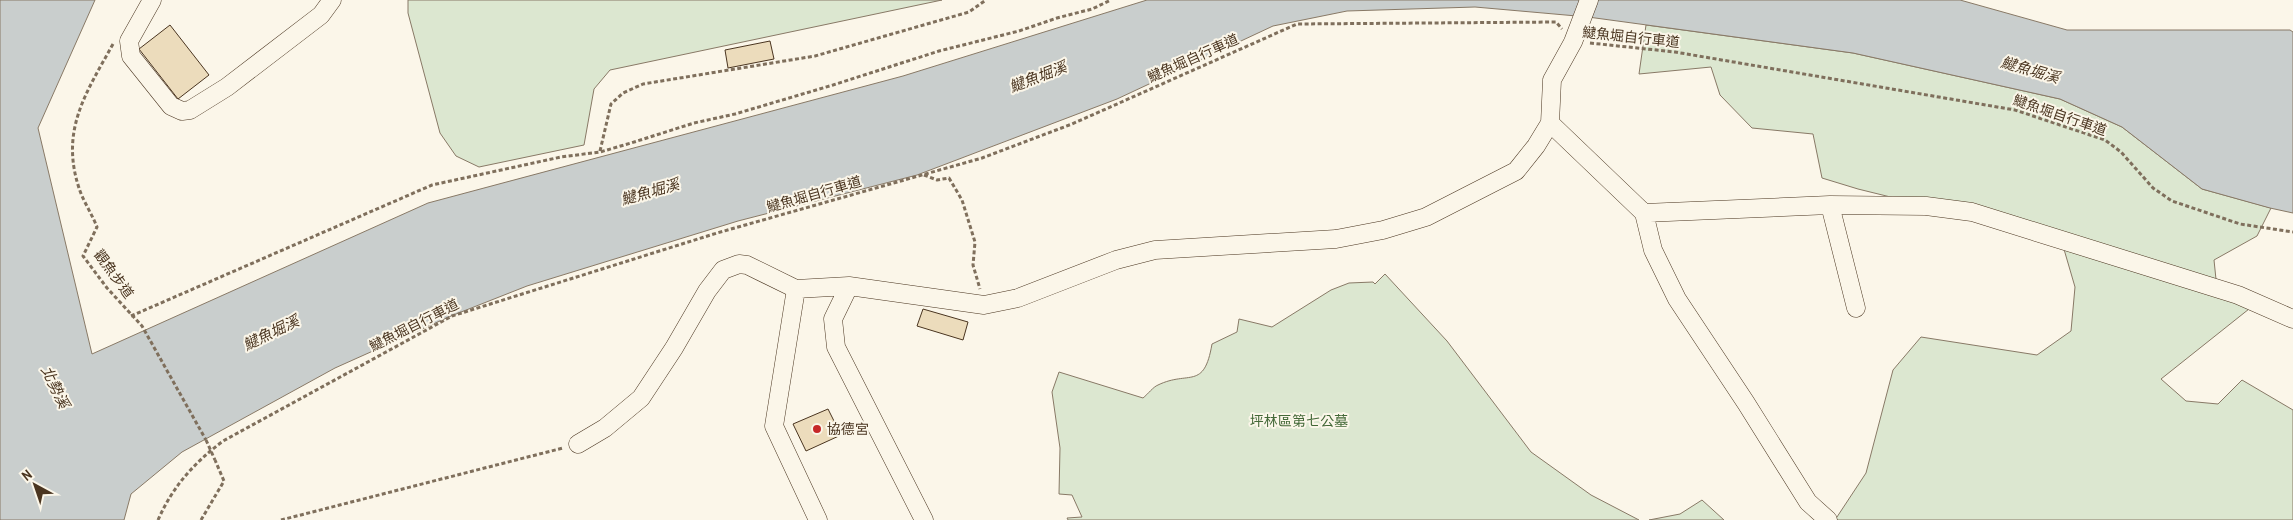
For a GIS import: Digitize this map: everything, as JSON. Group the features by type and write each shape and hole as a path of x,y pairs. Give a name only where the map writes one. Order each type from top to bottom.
{"street":[{"path":"152,0 129,41 131,56 171,106 182,111 190,110 226,87 314,21 332,0"},
{"path":"578,444 606,428 641,398 674,348 707,291 724,270 739,264 747,265 796,289 849,286 984,305 1018,298 1116,260 1155,250 1336,240 1391,228 1426,217 1516,170 1536,146 1550,123 1552,80 1573,42 1589,0"},
{"path":"1550,123 1644,213 1653,250 1677,299 1746,403 1808,502 1828,520"},
{"path":"1644,213 1830,205 1926,206 1972,212 2238,295 2293,319"},
{"path":"1830,205 1856,308"},
{"path":"849,286 833,319 836,347 924,520"},
{"path":"796,289 774,426 818,520"}],"path":[{"path":"600,152 611,104 623,93 643,84 815,56 969,12 986,0"},
{"path":"131,316 432,185 561,157 600,152 694,123 735,114 833,85 939,51 1019,32 1112,0"},
{"name":"𩻸魚堀自行車道","path":"158,520 177,485 201,458 223,441 452,316 717,233 982,158 1072,124 1297,24 1556,22 1573,42 1676,52 2015,110 2105,140 2120,152 2153,188 2172,201 2240,224 2293,232"},
{"name":"觀魚步道","path":"115,40 88,89 77,115 72,135 73,156 79,189 97,227 83,256 131,316 142,326 206,440 224,481 201,520"},
{"path":"924,174 937,180 949,178 962,200 975,242 973,265 984,305"},
{"path":"281,520 578,444"}],"green space":[{"path":"408,0 942,0 610,70 594,89 584,145 479,167 456,156 440,133 408,13"},
{"path":"1646,25 1853,53 2060,99 2122,127 2202,189 2271,208 2257,236 2214,260 2217,289 2249,309 2161,379 2186,401 2218,404 2242,380 2293,410 2293,520 1835,520 1866,473 1893,370 1921,337 2037,355 2071,331 2075,287 2061,239 1858,189 1822,178 1813,134 1752,128 1720,95 1711,67 1639,74"},
{"name":"坪林區第七公墓","path":"1385,274 1447,341 1531,452 1591,495 1639,520 1068,520 1067,518 1082,517 1072,495 1059,494 1060,448 1052,392 1059,372 1143,398 1158,385 1200,374 1209,359 1212,344 1237,332 1239,319 1272,327 1331,290 1349,283 1373,282 1375,284"},
{"path":"1702,500 1724,520 1649,520 1680,514"}],"water":[{"path":"0,0 95,0 38,128 92,354 428,203 903,76 1147,0 1960,0 2067,30 2290,30 2293,32 2293,213 2202,189 2122,127 2060,99 1853,53 1588,17 1475,7 1347,11 1273,26 1117,99 917,175 738,221 527,286 451,316 335,368 182,452 131,494 124,520 0,520"}],"building":[{"path":"170,25 209,75 178,99 139,49"},
{"path":"770,41 774,59 728,68 725,50"},
{"path":"923,309 968,322 963,340 917,326"},
{"name":"協德宮","path":"828,409 841,435 806,451 793,424"}],"place":[{"name":"協德宮","path":"817,429"}],"water label":[{"name":"𩻸魚堀溪","path":"2030,70"},
{"name":"𩻸魚堀溪","path":"1038,77"},
{"name":"𩻸魚堀溪","path":"650,192"},
{"name":"𩻸魚堀溪","path":"271,333"},
{"name":"北勢溪","path":"55,387"}]}
